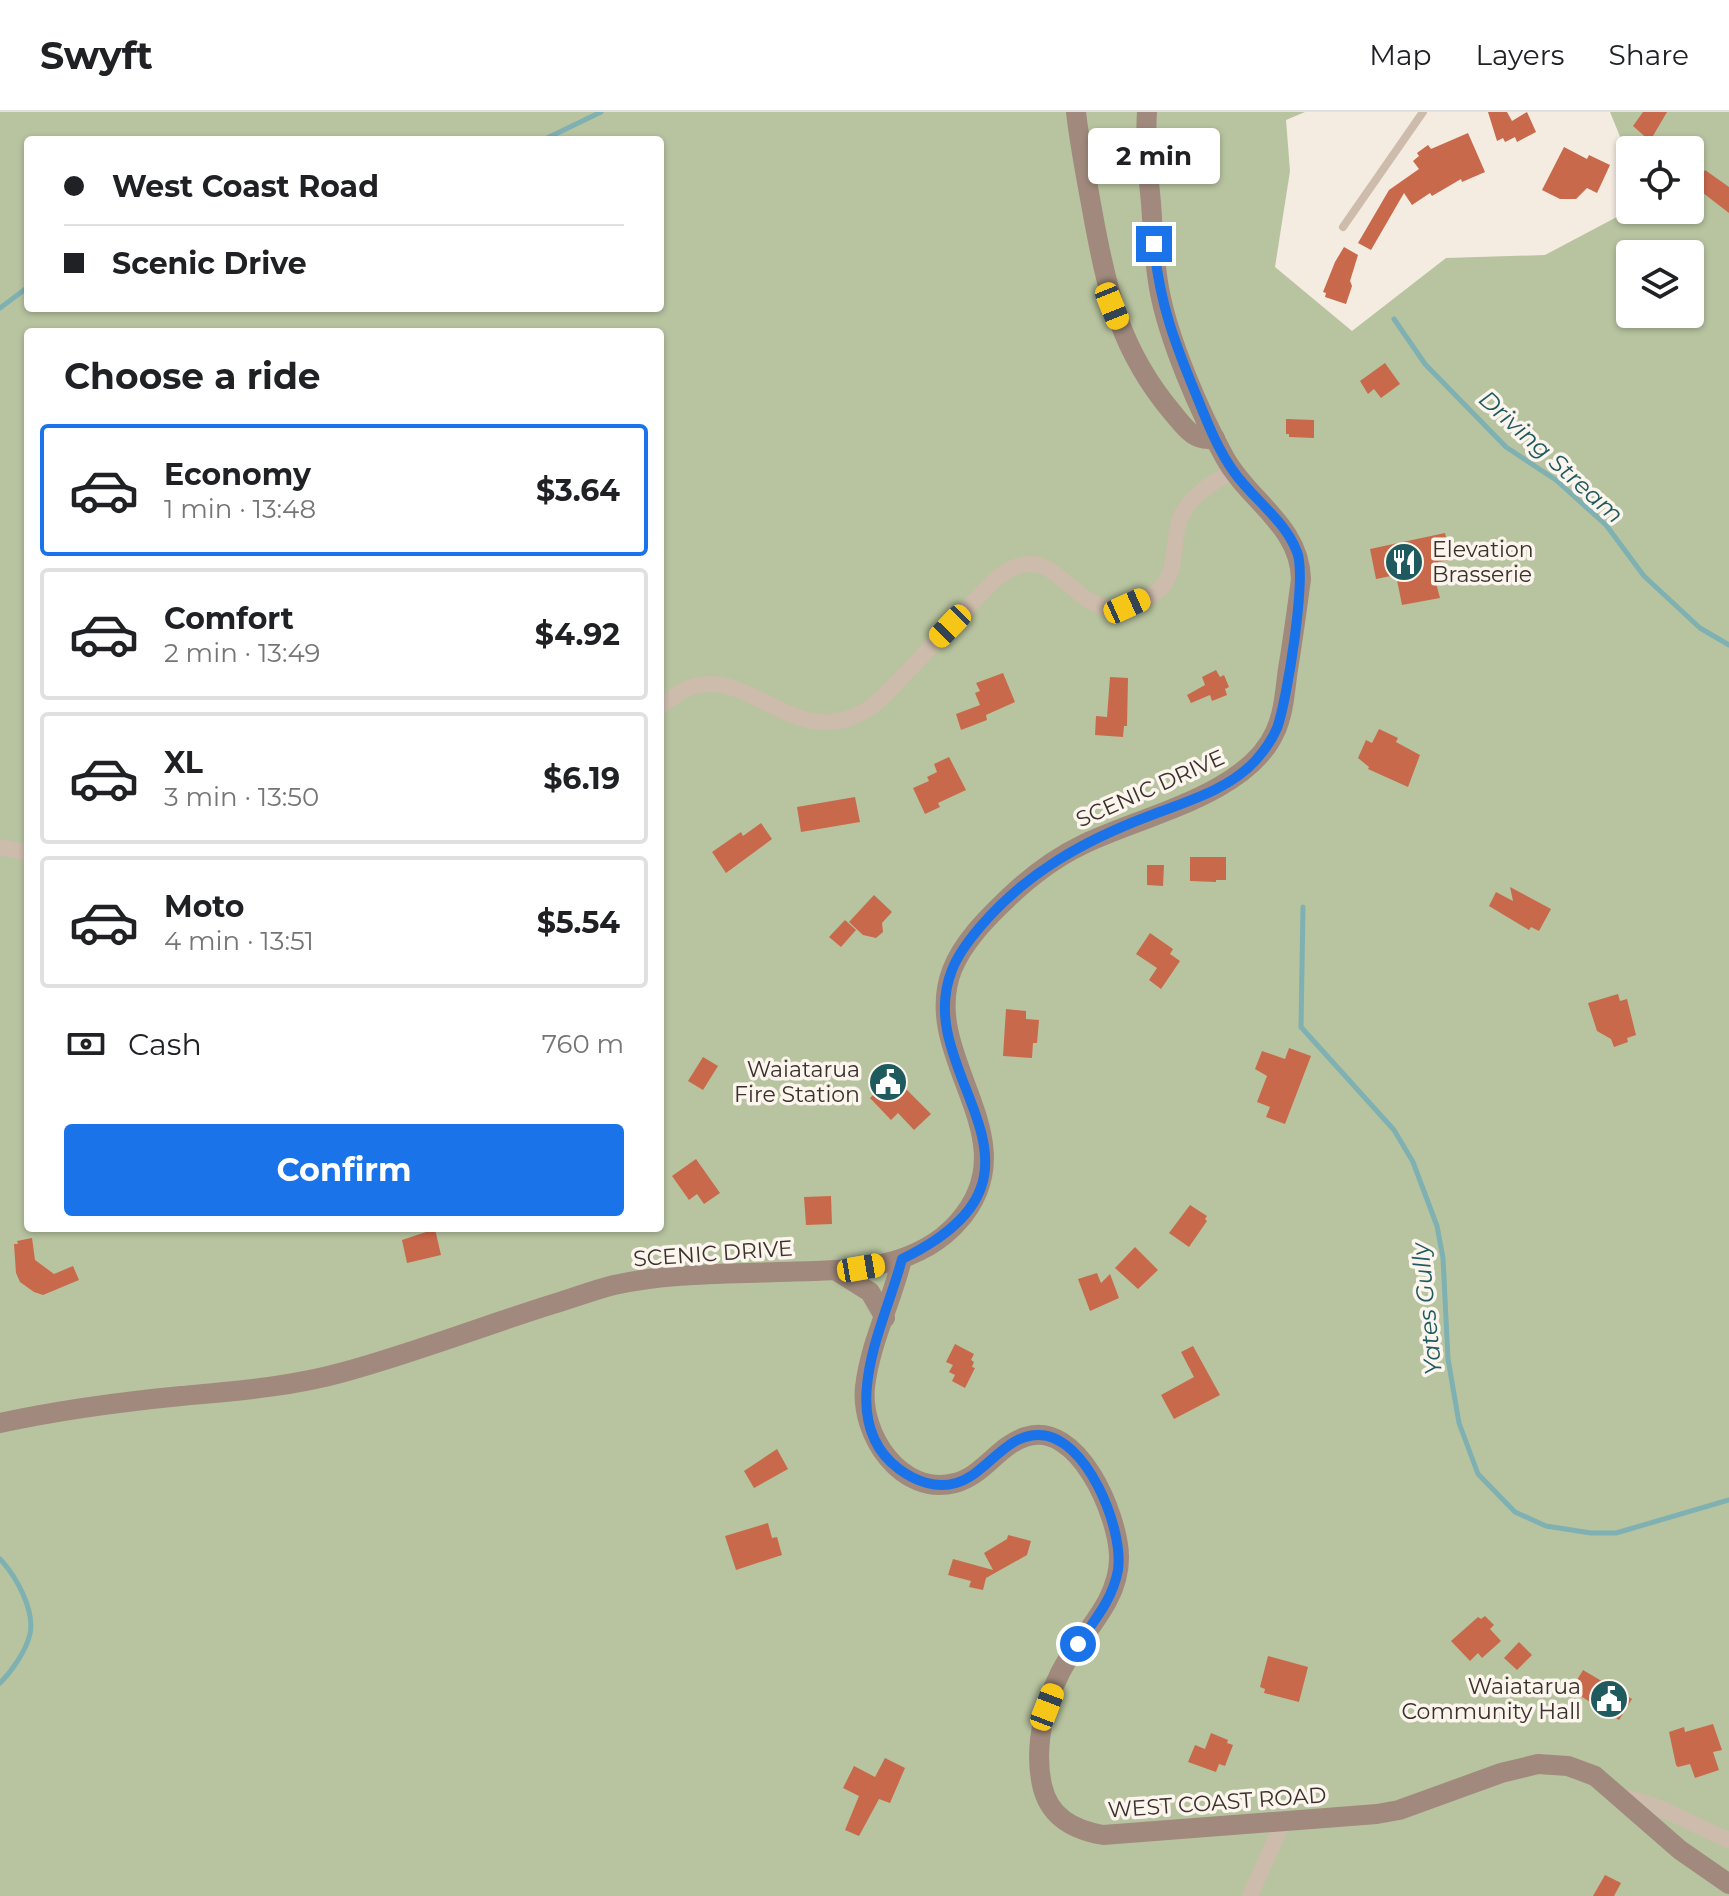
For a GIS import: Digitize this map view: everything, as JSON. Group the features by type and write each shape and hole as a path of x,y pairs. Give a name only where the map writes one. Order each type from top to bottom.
{"main road":[{"path":"1076,112 1112,306 1129,349 1161,399 1193,436 1215,438"},
{"name":"SCENIC DRIVE","path":"0,1423 117,1404 249,1391 343,1372 613,1285 668,1276 861,1268 902,1259 927,1247 957,1224 983,1178 985,1145 949,1037 946,1003 951,971 971,938 1007,899 1051,862 1127,824 1221,787 1255,762 1276,731 1286,689 1301,579 1298,552 1283,528 1232,471 1177,350 1159,287 1149,177 1147,112"},
{"name":"WEST COAST ROAD","path":"902,1259 865,1388 865,1405 874,1436 890,1462 904,1473 930,1484 955,1483 977,1471 1018,1440 1029,1435 1055,1436 1084,1462 1113,1527 1119,1557 1115,1585 1101,1612 1068,1660 1039,1741 1043,1791 1056,1815 1077,1829 1103,1835 1353,1817 1399,1810 1501,1773 1554,1763 1582,1770 1609,1785 1669,1842 1729,1884"},
{"path":"835,1270 870,1292 885,1318"}],"street":[{"path":"664,704 691,687 719,685 741,691 800,720 829,723 858,714 886,694 993,581 1020,565 1030,564 1052,571 1085,600 1094,604 1117,608 1127,606 1162,587 1172,567 1179,520 1185,509 1214,481 1232,471"},
{"path":"0,847 24,852"},
{"path":"1621,1797 1652,1804 1729,1840"},
{"path":"1250,1896 1283,1822"}],"lane":[{"path":"1343,227 1423,112"}],"green space":[{"path":"0,112 1305,112 1286,120 1290,171 1275,267 1352,331 1446,258 1545,255 1616,217 1616,224 1704,224 1704,136 1620,136 1610,112 1729,112 1729,1896 0,1896"}],"building":[{"path":"1488,112 1507,112 1512,121 1527,112 1536,132 1517,142 1515,137 1505,142 1503,138 1497,141"},
{"path":"1643,112 1667,112 1653,136 1644,136 1633,126"},
{"path":"1468,133 1485,172 1462,182 1461,179 1432,196 1430,193 1412,205 1404,193 1371,250 1358,243 1389,190 1419,169 1413,161 1419,156 1417,153 1428,145 1431,149"},
{"path":"1564,147 1587,159 1589,155 1610,165 1597,193 1587,188 1576,199 1560,199 1542,190"},
{"path":"1704,171 1729,187 1729,213 1704,194"},
{"path":"1344,247 1358,255 1346,304 1325,297 1326,293 1323,292"},
{"path":"1385,363 1400,384 1381,398 1374,389 1368,394 1360,381"},
{"path":"1286,419 1314,420 1314,438 1289,437 1286,434"},
{"path":"1445,533 1451,560 1438,562 1443,582 1436,583 1440,598 1402,605 1396,575 1376,579 1370,549"},
{"path":"1216,670 1220,677 1224,675 1229,687 1225,689 1227,695 1212,701 1210,695 1191,703 1187,695 1205,685 1202,677"},
{"path":"1003,673 1015,702 986,715 987,720 961,730 956,714 980,705 975,693 980,691 976,683"},
{"path":"1110,677 1128,678 1127,726 1124,726 1123,737 1095,735 1096,716 1107,717"},
{"path":"1379,729 1398,738 1396,742 1420,755 1408,787 1368,769 1358,758 1366,740 1372,743"},
{"path":"949,757 966,790 938,803 940,807 925,814 913,788 929,781 927,777 937,772 934,764"},
{"path":"855,797 860,822 801,832 797,807"},
{"path":"761,823 772,839 726,873 712,852 741,832 743,836"},
{"path":"1190,857 1226,857 1226,880 1190,881"},
{"path":"1147,865 1164,865 1163,886 1147,885"},
{"path":"1510,887 1551,909 1539,931 1531,927 1529,930 1489,906 1496,892 1513,901"},
{"path":"874,895 892,912 882,923 883,932 876,938 863,935 849,922"},
{"path":"845,920 856,930 841,947 829,937"},
{"path":"1150,933 1173,949 1170,954 1180,961 1161,989 1149,980 1157,968 1136,954"},
{"path":"1618,994 1620,1001 1627,999 1636,1035 1614,1047 1611,1039 1597,1031 1588,1003"},
{"path":"1006,1009 1026,1011 1026,1019 1039,1020 1032,1058 1003,1056"},
{"path":"1289,1048 1311,1056 1285,1124 1266,1117 1270,1107 1257,1102 1267,1076 1255,1069 1262,1051 1285,1059"},
{"path":"703,1057 718,1066 703,1090 688,1081"},
{"path":"893,1076 931,1114 914,1130 898,1113 891,1120 870,1098"},
{"path":"696,1159 720,1193 704,1204 697,1194 689,1200 672,1176"},
{"path":"831,1196 832,1224 806,1225 804,1197"},
{"path":"1190,1205 1207,1216 1207,1221 1189,1247 1169,1233"},
{"path":"436,1232 441,1255 407,1263 402,1240"},
{"path":"32,1238 35,1260 54,1274 73,1266 79,1280 43,1295 20,1282 16,1273 14,1244"},
{"path":"1135,1247 1158,1270 1138,1289 1115,1268"},
{"path":"1097,1273 1101,1283 1110,1274 1119,1298 1090,1311 1078,1279"},
{"path":"955,1344 974,1354 971,1360 975,1368 965,1388 952,1381 955,1375 949,1372 953,1365 946,1362"},
{"path":"1193,1346 1220,1395 1174,1419 1161,1395 1194,1377 1181,1352"},
{"path":"777,1449 788,1469 754,1488 744,1471"},
{"path":"768,1523 772,1538 777,1537 782,1555 736,1570 725,1536"},
{"path":"1008,1535 1031,1541 1027,1555 986,1578 983,1590 969,1587 971,1581 948,1575 953,1559 993,1570 984,1553 1007,1539"},
{"path":"1485,1616 1494,1625 1490,1629 1501,1641 1482,1658 1478,1653 1470,1661 1451,1641 1478,1617 1481,1619"},
{"path":"1519,1642 1532,1655 1517,1670 1504,1658"},
{"path":"1268,1656 1308,1667 1299,1702 1264,1693 1265,1689 1260,1687"},
{"name":"Waiatarua Community Hall","path":"1583,1670 1632,1699 1619,1720 1571,1690"},
{"path":"1713,1724 1722,1750 1713,1752 1719,1770 1695,1778 1690,1764 1676,1765 1669,1732 1684,1727 1685,1732"},
{"path":"1211,1733 1233,1745 1225,1766 1219,1764 1216,1772 1188,1762 1195,1745 1205,1749"},
{"path":"885,1758 905,1768 890,1803 879,1799 859,1836 845,1830 859,1796 843,1788 854,1766 875,1777"},
{"path":"1605,1875 1621,1883 1614,1896 1593,1896"}],"waterway":[{"path":"551,136 601,112"},
{"path":"0,308 24,290"},
{"name":"Driving Stream","path":"1394,319 1425,364 1506,447 1556,480 1606,525 1644,576 1700,628 1729,645"},
{"name":"Yates Gully","path":"1303,907 1301,1027 1394,1130 1413,1162 1437,1226 1443,1258 1448,1359 1459,1423 1478,1474 1515,1512 1546,1526 1591,1533 1616,1533 1729,1500"},
{"path":"0,1559 23,1594 31,1625 22,1654 0,1683"}],"place":[{"name":"Elevation Brasserie","path":"1404,562"},
{"name":"Waiatarua Fire Station","path":"888,1082"},
{"name":"Waiatarua Community Hall","path":"1609,1699"}],"route":[{"path":"1078,1644 1108,1600 1115,1585 1119,1557 1118,1541 1104,1502 1084,1462 1055,1436 1029,1435 1005,1448 966,1478 955,1483 930,1484 904,1473 881,1450 868,1419 865,1388 902,1259 927,1247 957,1224 983,1178 985,1145 981,1127 949,1037 948,985 959,956 987,919 1051,862 1127,824 1221,787 1240,775 1267,746 1282,711 1301,579 1298,552 1283,528 1232,471 1215,438 1167,322 1154,244"}]}
